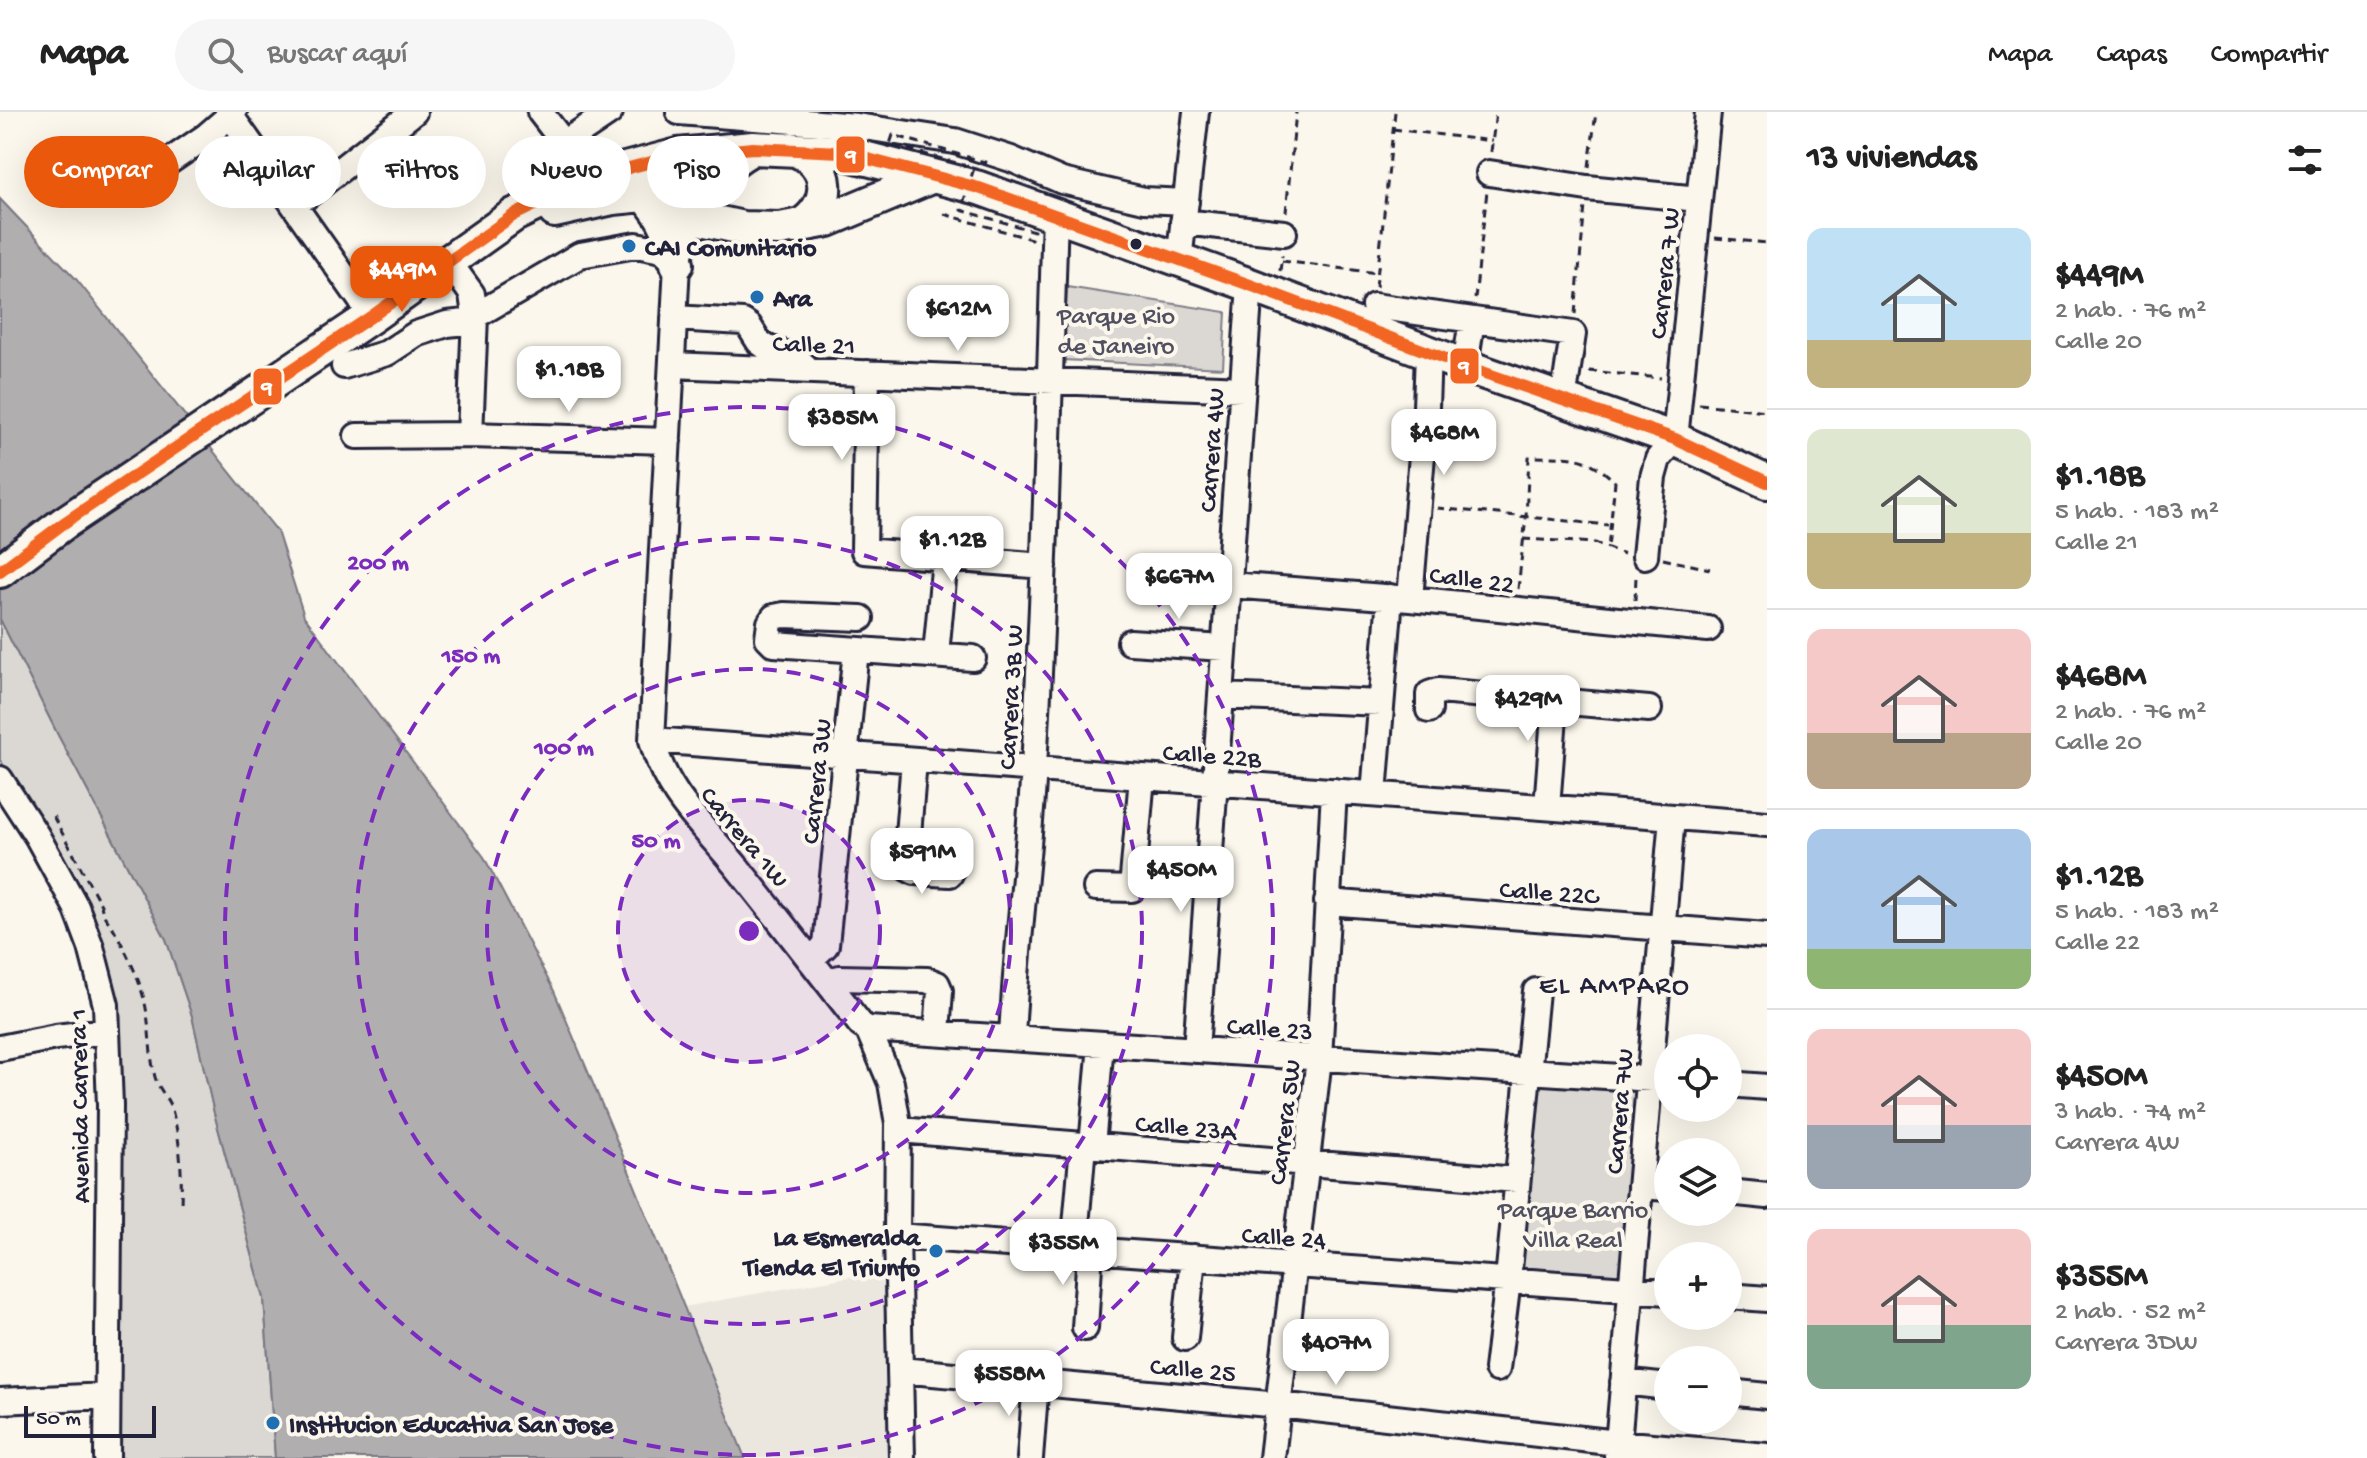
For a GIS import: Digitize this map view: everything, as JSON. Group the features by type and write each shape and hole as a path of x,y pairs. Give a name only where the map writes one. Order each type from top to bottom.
{"main road":[{"path":"749,148 841,152 979,188 1465,366 1675,439 1767,482"},
{"path":"692,217 700,200 722,170 736,157 753,148"},
{"path":"792,149 813,160 824,180 822,203 817,213 798,227"},
{"path":"677,264 706,240 724,232 743,228 798,227 828,220 933,176"},
{"path":"444,264 512,227 544,215 582,204 644,195 692,217 743,228"},
{"path":"644,195 668,226 677,264"},
{"path":"0,571 64,523 344,350 372,316 514,215 529,208"}],"street":[{"path":"341,169 414,112"},
{"path":"540,112 559,136"},
{"path":"574,136 610,112"},
{"path":"678,136 678,112 857,119 955,141 1011,159 1062,181 1284,233"},
{"path":"1179,261 1196,112"},
{"name":"Carrera 7 W","path":"1675,439 1708,112"},
{"path":"179,155 231,113 247,136"},
{"path":"1489,173 1587,188 1699,199"},
{"path":"297,208 372,316"},
{"name":"Carrera 3B W","path":"1012,1038 1034,769 1055,214"},
{"name":"Carrera 1W","path":"692,217 677,264 652,740 669,785 680,802 724,851 861,1025 868,1029 891,1083 899,1130 897,1236 902,1458"},
{"path":"344,350 387,353 416,334 475,318 580,255 636,245 662,250 677,264"},
{"path":"444,264 459,276 472,294 475,318 470,435"},
{"name":"Carrera 4W","path":"1196,1050 1243,389 1264,291"},
{"path":"1374,306 1573,334 1563,401"},
{"path":"674,318 743,322 759,342 796,358 810,371"},
{"path":"1465,366 1472,320"},
{"path":"1374,794 1381,703 1417,506 1428,352"},
{"name":"Calle 21","path":"672,365 1243,389"},
{"path":"867,373 864,551 1044,566"},
{"path":"357,436 470,435 668,441"},
{"path":"1641,556 1658,459 1675,439"},
{"path":"936,654 945,559"},
{"name":"Calle 22","path":"1229,585 1400,598 1708,629"},
{"path":"861,618 774,617 768,638 774,644 973,658"},
{"path":"1130,642 1224,648"},
{"name":"Carrera 3W","path":"810,960 826,945 856,650"},
{"path":"1429,710 1429,694 1438,691 1649,709"},
{"path":"1221,696 1381,703"},
{"path":"1547,807 1555,703"},
{"name":"Calle 22B","path":"652,740 1767,824"},
{"path":"914,760 907,868 915,872 950,874"},
{"path":"1096,888 1132,889 1142,777"},
{"name":"Avenida Carrera 1","path":"0,779 37,836 76,907 106,1005 110,1105 107,1458"},
{"name":"Carrera 5W","path":"1272,1458 1319,1058 1334,791"},
{"name":"Carrera 7W","path":"1660,1034 1662,928 1672,817"},
{"name":"Calle 22C","path":"1327,902 1767,936"},
{"path":"830,984 839,978 927,980 937,984 940,991 937,1033"},
{"path":"1497,1369 1536,991"},
{"name":"Calle 23","path":"868,1029 1654,1080"},
{"path":"0,1048 107,1031"},
{"path":"1085,1328 1082,1249 1087,1146 1101,1044"},
{"path":"1742,1085 1767,1087"},
{"name":"Carrera 7W","path":"1617,1450 1640,1186 1654,1108"},
{"name":"Calle 23A","path":"899,1130 1517,1180"},
{"path":"1640,1186 1654,1187"},
{"path":"1742,1193 1767,1196"},
{"name":"Calle 24","path":"897,1236 1654,1291"},
{"path":"1185,1338 1193,1257"},
{"path":"1742,1297 1767,1299"},
{"name":"Calle 25","path":"900,1370 1279,1405 1617,1450 1767,1456"},
{"path":"1030,1458 1036,1381"},
{"path":"1623,1382 1654,1385"},
{"path":"1742,1393 1767,1396"},
{"path":"0,1401 107,1396"}],"path":[{"path":"1264,291 1281,261 1296,112"},
{"path":"1374,306 1395,112"},
{"path":"1472,320 1496,112"},
{"path":"1573,334 1596,112"},
{"path":"1393,129 1492,141"},
{"path":"944,214 1031,239 1034,231 961,210 974,168 890,144 893,135 988,163"},
{"path":"1695,236 1767,243"},
{"path":"1281,261 1378,273"},
{"path":"1569,369 1767,411"},
{"path":"1516,611 1529,457 1582,459 1602,469 1615,482 1608,548"},
{"path":"1417,506 1610,526"},
{"path":"1523,539 1595,542 1641,556 1710,569"},
{"path":"1634,622 1641,556"},
{"path":"53,816 101,905 103,918 113,927 142,991 150,1024 156,1079 171,1106 177,1135 182,1175 181,1207"}],"shaded area":[{"path":"0,199 76,279 277,531 304,616 484,857 554,991 745,1458 275,1458 264,1298 214,1113 192,1016 166,939 0,619"},
{"path":"881,1271 892,1458 745,1458 683,1307"}],"green space":[{"name":"Parque Rio de Janeiro","path":"1067,287 1226,312 1223,368 1063,360"},
{"path":"0,619 166,939 192,1016 214,1113 264,1298 275,1458 120,1458 117,1014 70,872 47,827 0,760"},
{"name":"Parque Barrio Villa Real","path":"1533,1084 1635,1090 1620,1282 1516,1274"}],"transit line":[{"name":"9","path":"0,571 64,523 372,316 514,215 591,178 678,155 753,148 841,152 979,188 1465,366 1675,439 1767,482"}],"place":[{"name":"CAI Comunitario","path":"629,246"},
{"name":"Ara","path":"757,297"},
{"name":"La Esmeralda Tienda El Triunfo","path":"936,1251"},
{"name":"Institucion Educativa San Jose","path":"273,1423"}],"district":[{"name":"EL AMPARO","path":"1615,983"}]}
